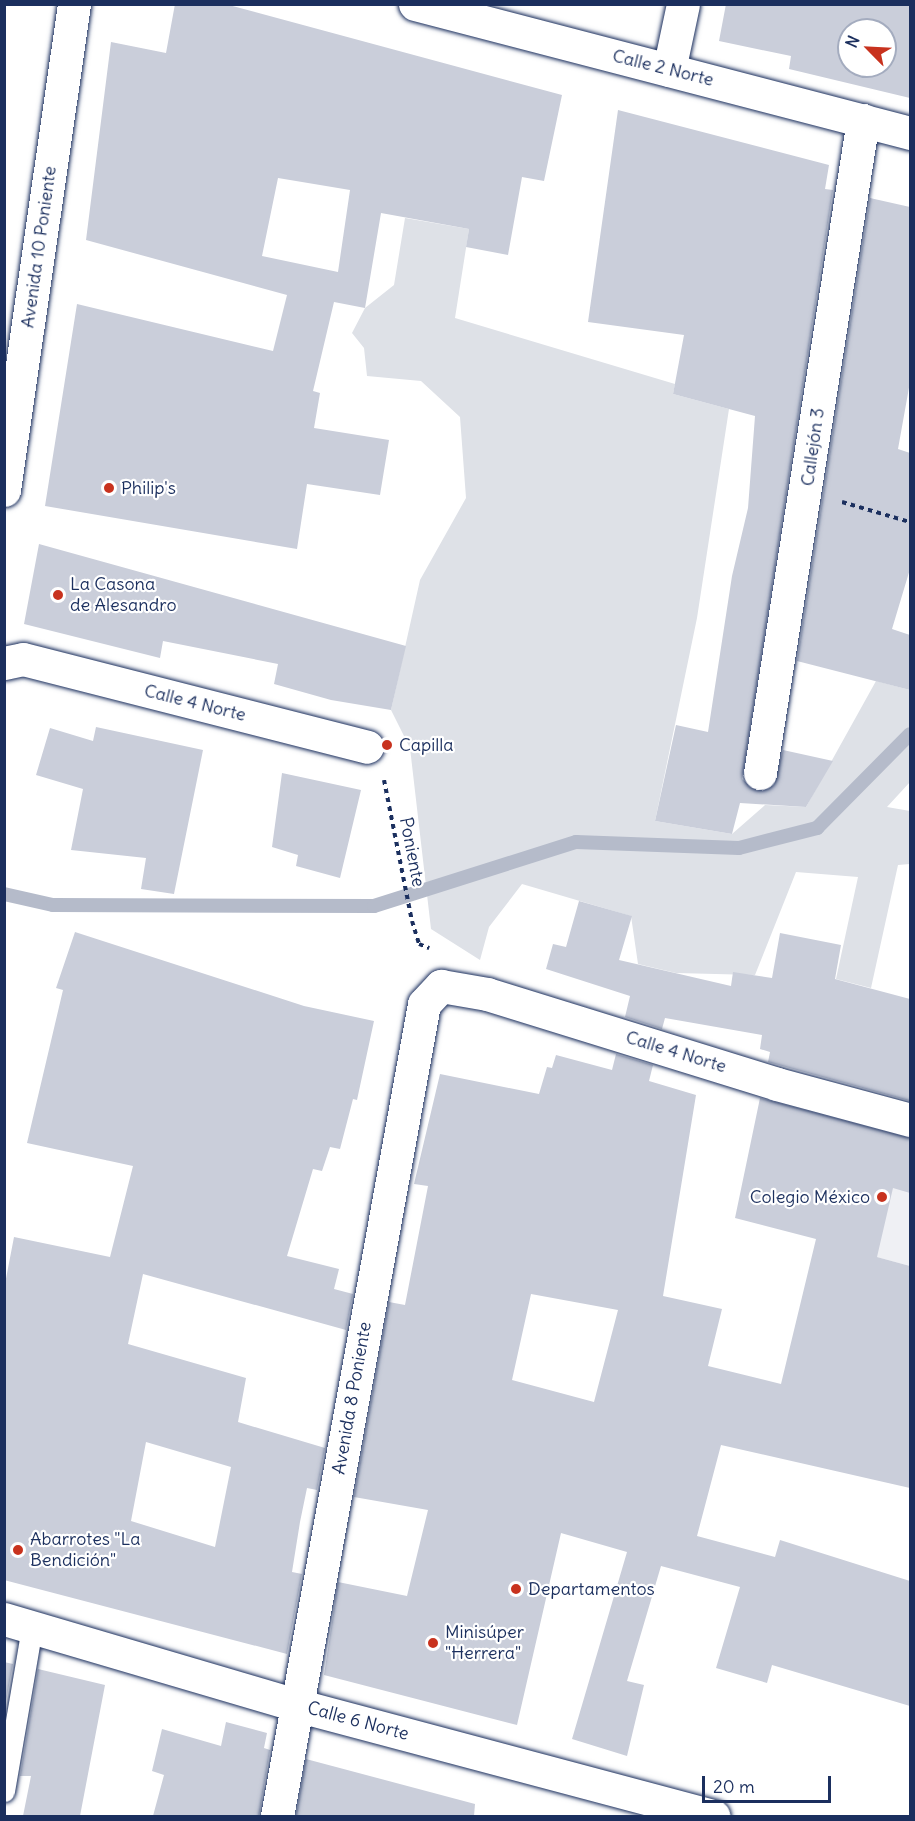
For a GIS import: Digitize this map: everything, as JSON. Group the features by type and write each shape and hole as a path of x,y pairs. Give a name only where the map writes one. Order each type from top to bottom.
{"street":[{"name":"Avenida 10 Poniente","path":"4,490 74,4"},
{"name":"Calle 2 Norte","path":"415,4 910,133"},
{"path":"669,70 683,4"},
{"name":"Callejón 3","path":"760,774 807,492 863,120"},
{"name":"Calle 4 Norte","path":"11,654 367,747"},
{"name":"Calle 4 Norte","path":"441,986 487,993 777,1084 910,1120"},
{"name":"Avenida 8 Poniente","path":"277,1816 424,1004 441,986"},
{"name":"Calle 6 Norte","path":"18,1623 296,1705 713,1816"}],"lane":[{"path":"4,1791 18,1623"}],"path":[{"path":"807,492 910,522"},
{"name":"Poniente","path":"383,775 418,944"}],"shaded area":[{"path":"405,218 469,229 455,318 675,384 673,394 729,409 697,618 655,821 732,834 765,805 806,807 876,681 910,690 910,782 887,807 910,811 910,864 898,865 871,988 836,979 858,877 796,872 755,975 676,973 638,964 631,916 522,884 489,927 480,960 431,929 410,748 391,710 420,580 466,498 460,417 421,381 367,376 364,348 352,333 365,308 394,285"},
{"name":"Colegio México","path":"869,1138 910,1149 910,1266 877,1257"}],"building":[{"path":"175,4 225,4 562,95 544,181 522,177 508,255 466,247 469,229 381,213 365,308 334,302 313,391 320,393 314,428 389,440 380,495 307,484 297,549 45,506 77,304 273,351 287,295 86,240 111,42 166,53","holes":["278,178 350,190 338,272 262,256"]},
{"path":"726,4 910,4 910,98 789,69 791,56 719,41"},
{"path":"618,110 829,165 825,189 833,190 742,779 757,791 774,785 783,750 833,761 806,807 740,803 732,834 655,821 676,725 708,732 732,576 748,508 755,416 673,394 684,335 588,322"},
{"path":"870,198 910,207 910,382 898,449 910,453 910,569 892,629 910,635 910,690 797,661"},
{"path":"39,544 406,646 391,710 331,700 274,684 278,664 163,641 160,658 24,624"},
{"path":"96,727 203,750 174,894 141,889 146,858 71,850 83,789 36,775 50,728 93,741"},
{"path":"282,773 361,790 340,878 296,866 298,855 272,847"},
{"path":"579,901 632,916 619,960 731,986 733,972 772,978 780,933 841,945 835,979 910,999 910,1101 768,1062 770,1052 760,1049 762,1035 665,1018 662,1029 625,1017 630,996 546,969 553,944 566,947"},
{"path":"75,932 304,1006 374,1021 357,1100 353,1099 340,1149 330,1147 322,1171 313,1169 287,1256 339,1269 334,1289 353,1294 346,1330 143,1274 128,1344 246,1378 238,1422 325,1448 317,1490 307,1488 300,1522 292,1572 302,1574 287,1654 4,1580 4,1289 14,1237 110,1257 133,1166 27,1143 63,990 56,988","holes":["146,1442 231,1467 215,1547 131,1521"]},
{"path":"616,1054 653,1065 649,1081 696,1095 663,1296 722,1309 708,1366 781,1384 816,1239 735,1218 760,1098 910,1138 910,1193 893,1188 877,1257 910,1266 910,1488 721,1445 697,1536 775,1557 780,1540 910,1581 910,1706 772,1665 767,1683 716,1668 740,1587 661,1566 627,1681 644,1685 627,1756 572,1739 627,1552 561,1533 517,1725 324,1675 338,1582 407,1596 428,1510 354,1497 389,1302 405,1305 428,1186 414,1184 440,1074 539,1094 547,1067 552,1068 556,1055 612,1070","holes":["531,1294 618,1310 594,1402 512,1380"]},
{"path":"4,1662 13,1664 4,1712"},
{"path":"38,1669 105,1685 80,1816 23,1816 31,1776 20,1776"},
{"path":"226,1722 267,1733 264,1748 270,1750 259,1816 153,1816 164,1775 152,1771 162,1729 221,1746"},
{"path":"306,1759 475,1804 474,1816 296,1816"}],"waterway":[{"path":"4,894 53,905 374,906 576,842 739,848 817,828 910,734"}],"place":[{"name":"Philip's","path":"109,488"},
{"name":"La Casona de Alesandro","path":"58,595"},
{"name":"Capilla","path":"387,745"},
{"name":"Colegio México","path":"882,1197"},
{"name":"Abarrotes \"La Bendición\"","path":"18,1550"},
{"name":"Departamentos","path":"516,1589"},
{"name":"Minisúper \"Herrera\"","path":"433,1643"}]}
